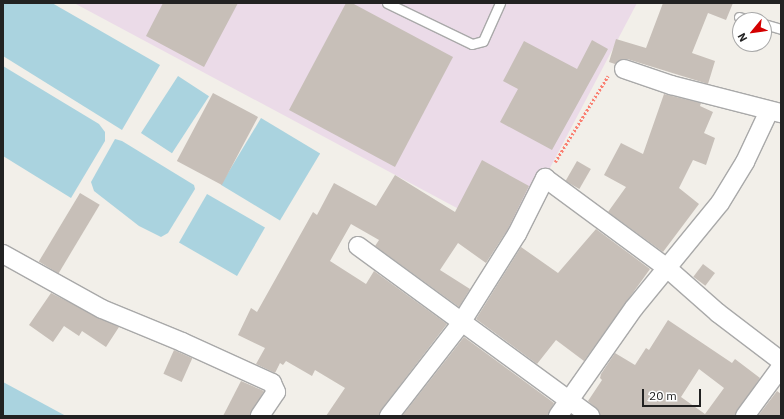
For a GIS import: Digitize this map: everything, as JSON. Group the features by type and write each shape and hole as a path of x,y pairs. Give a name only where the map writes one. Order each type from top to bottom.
{"street":[{"path":"558,416 568,399 667,268 720,203 775,112 671,85 624,69"},
{"path":"389,416 462,320 517,234 546,178 667,268 718,313 781,361"},
{"path":"358,246 462,320 590,416"},
{"path":"3,254 102,309 182,342 272,383 276,392 260,416"},
{"path":"745,416 781,367"}],"lane":[{"path":"387,3 472,44 482,41 500,3"}],"path":[{"path":"546,178 609,72 615,68 624,69"}],"shaded area":[{"path":"74,3 637,3 513,238"}],"water":[{"path":"3,3 52,3 160,65 122,130 3,56"},
{"path":"3,66 99,124 105,132 105,141 71,198 3,156"},
{"path":"178,76 209,96 172,153 141,133"},
{"path":"261,118 320,154 280,220 221,185"},
{"path":"115,139 122,141 194,185 195,189 168,233 161,237 139,226 94,191 91,182"},
{"path":"207,194 265,227 237,276 179,242"},
{"path":"3,382 66,416 3,416"}],"building":[{"path":"163,3 238,3 204,67 146,36"},
{"path":"346,3 352,3 453,57 395,167 289,110"},
{"path":"663,3 733,3 726,20 708,13 692,53 715,61 708,84 627,59 622,59 615,64 609,62 616,39 646,48"},
{"path":"592,40 608,49 552,150 500,122 518,89 503,81 524,41 577,69"},
{"path":"213,93 258,117 222,185 177,161"},
{"path":"664,94 701,103 700,106 713,112 704,133 715,138 706,165 693,160 679,188 699,204 663,252 608,212 626,187 604,175 621,143 643,154"},
{"path":"482,160 529,186 508,229 486,263 458,243 440,270 470,289 459,307 375,246 379,240 351,224 330,261 366,284 374,271 447,324 381,410 379,416 326,416 345,388 315,370 312,376 286,361 283,365 280,363 275,373 256,364 265,348 238,335 251,308 257,312 313,212 317,215 334,183 376,206 395,175 455,212"},
{"path":"577,161 591,169 579,189 566,181"},
{"path":"80,193 100,205 59,273 39,262"},
{"path":"596,229 650,269 584,361 556,340 537,364 476,319 521,247 558,273"},
{"path":"703,264 715,273 705,286 693,277"},
{"path":"51,293 119,327 106,347 82,331 79,336 64,326 53,342 29,325"},
{"path":"668,320 732,363 735,359 760,378 735,416 600,416 596,408 588,401 602,380 600,378 601,374 615,353 635,365 646,348 649,350","holes":["699,369 724,388 705,414 681,397"]},
{"path":"464,337 554,403 548,416 402,416"},
{"path":"174,350 192,358 182,382 163,374"},
{"path":"241,381 264,391 250,416 223,416"},
{"path":"777,391 781,394 781,416 758,416"}]}
